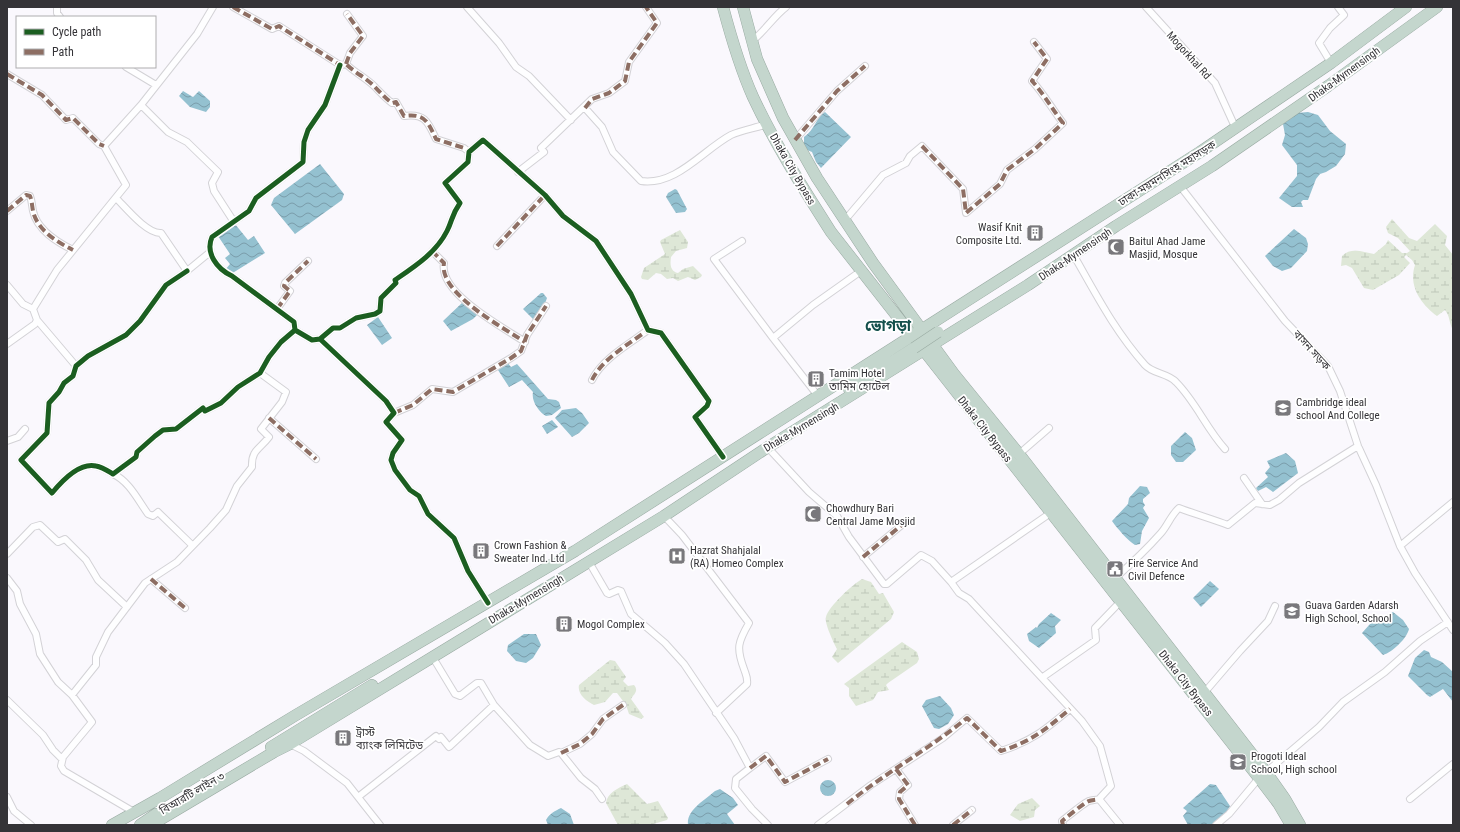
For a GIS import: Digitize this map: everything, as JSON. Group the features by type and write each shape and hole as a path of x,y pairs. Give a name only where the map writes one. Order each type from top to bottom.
{"highway":[{"name":"Dhaka City Bypass","path":"723,7 741,67 767,124 798,180 831,232 861,271 917,333"},
{"name":"Dhaka City Bypass","path":"743,7 752,41 769,88 795,140 817,178 917,333 923,348 1121,601 1263,775 1291,825"},
{"name":"ঢাকা-ময়মনসিংহ মহাসড়ক","path":"917,333 1236,129 1331,63 1406,7"},
{"name":"Dhaka-Mymensingh","path":"151,825 290,744 432,656 664,516 765,449 923,348 1028,285 1073,254 1180,186 1328,86 1437,7"},
{"path":"250,759 311,720 508,604 923,348 938,332"},
{"name":"Dhaka-Mymensingh","path":"112,825 160,798 296,715 575,551 917,333"},
{"path":"923,348 1019,454 1114,579 1204,693 1263,775 1285,799 1300,825"},
{"path":"250,759 274,752"},
{"name":"বিআরটি লাইন ৩","path":"140,825 181,798 250,759"},
{"name":"বিআরটি লাইন ৩","path":"126,825 160,798"}],"street":[{"path":"104,146 140,105 197,34 213,7"},
{"path":"233,7 272,28 279,26 343,64 374,86 392,103 396,102 404,116 421,116 429,124 436,139 464,148 469,152"},
{"path":"467,7 499,43 516,67 529,76 571,120"},
{"path":"518,172 544,152 541,148 585,108 592,99 609,93 625,81 629,62 657,23 646,7"},
{"path":"752,41 768,28 775,17 786,7"},
{"name":"Mogorkhal Rd","path":"1146,7 1215,83 1236,129"},
{"path":"1331,63 1319,43 1330,28 1344,15 1338,7"},
{"path":"295,330 294,322 232,276 224,273 209,253 209,243 212,237 249,211 256,198 303,162 304,142 308,130 325,105 343,64 363,36 347,14"},
{"path":"845,220 883,175 908,162 910,156 922,146 963,189 966,213 993,192 1000,184 1007,170 1035,149 1063,123 1046,100 1043,92 1032,81 1048,59 1034,42"},
{"path":"795,140 837,91 865,66"},
{"path":"128,68 156,85"},
{"path":"7,74 42,95 66,120 73,118 98,144 104,146 126,185 57,270 33,309"},
{"path":"140,105 168,132 187,142 218,172 212,183 214,191 234,222"},
{"path":"585,108 602,127 613,152 641,181 646,182 668,177 732,135 767,124"},
{"path":"320,340 333,328 340,328 356,318 375,314 380,311 381,298 396,283 395,280 411,269 432,251 447,231 452,214 460,203 444,183 468,162 469,152 483,140 485,140 518,172 545,195 564,216 596,242 631,294 648,330"},
{"name":"বাসন সড়ক","path":"1180,186 1285,321 1328,366 1340,390 1358,446 1376,485 1400,546 1415,573 1453,630"},
{"path":"7,211 26,195 30,196 33,212 40,225 49,235 73,250"},
{"path":"497,246 545,195"},
{"path":"116,198 147,228 157,233 161,233 188,271"},
{"path":"742,241 714,259 818,396"},
{"path":"432,251 444,263 443,268 447,277 463,299 494,323 525,342"},
{"path":"192,545 158,512 153,516 148,514 123,480 99,466 83,467 66,478 52,493 21,460 47,433 49,403 59,392 64,383 73,376 76,366 88,356 119,339 133,328 166,285 188,271 209,253"},
{"path":"1073,254 1117,331 1147,367 1176,382 1200,412 1214,435 1225,449"},
{"path":"277,309 290,291 284,286 285,283 308,261"},
{"path":"773,338 813,305 861,271"},
{"path":"7,285 23,304 33,309 37,320 76,366"},
{"path":"488,603 468,571 454,538 428,514 419,496 410,490 396,470 391,460 393,453 402,440 386,422 394,413 413,405 432,389 453,392 521,351 546,306"},
{"path":"7,344 35,324 37,320"},
{"path":"295,330 312,340 320,340 371,386 394,413"},
{"path":"113,474 136,457 137,452 155,436 164,430 176,429 203,408 205,411 221,403 238,387 260,373 277,347 295,330"},
{"path":"592,380 595,373 614,355 648,330 661,333 709,401 707,406 695,417 722,457"},
{"path":"72,695 96,665 96,657 103,641 145,583 177,562 226,510 237,486 252,467 251,458 254,452 269,437 261,429 282,402 286,392 260,373"},
{"path":"269,418 316,458"},
{"path":"1019,454 1049,428"},
{"path":"7,441 18,437 25,429"},
{"path":"1114,579 1162,532 1179,508 1193,515 1207,517 1228,525 1255,503 1270,505 1280,500 1299,483 1358,446"},
{"path":"765,449 771,451 810,492 837,516 884,584 887,584 921,555 932,561 959,593 970,599 1082,721 1100,746 1111,786 1099,799 1088,801 1074,813 1067,816 1062,821 1063,825"},
{"path":"1244,478 1262,504"},
{"path":"1400,546 1453,502"},
{"path":"951,582 1052,512"},
{"path":"664,516 682,535 749,623 741,638 738,648 739,656 748,678 747,684 716,713"},
{"path":"864,557 903,524"},
{"path":"8,552 33,527 40,525 58,542 65,539 86,560 98,580 127,607"},
{"path":"588,562 607,593 609,594 618,590 621,591 631,614 665,643 684,664 734,738 750,768"},
{"path":"7,578 17,591 20,604 36,634 40,654 58,682 72,695 92,722 62,759 61,766 64,771 134,812"},
{"path":"151,579 185,608"},
{"path":"1043,678 1096,640 1095,628 1121,601"},
{"path":"1204,693 1253,636 1268,621 1275,606"},
{"path":"1216,825 1229,814 1263,775 1319,727 1343,702 1385,672 1420,641 1448,622"},
{"path":"432,656 455,694 460,696 477,683 481,683 494,705 530,745 548,756 559,752 561,753 580,744 592,734 603,719 623,705"},
{"path":"7,700 43,735 53,750 62,759"},
{"path":"358,797 436,736 439,739 441,737 449,747 494,705"},
{"path":"818,825 871,785 943,738 967,718 1001,751 1019,745 1042,733 1070,709"},
{"path":"290,744 304,751 347,783 380,825"},
{"path":"561,753 581,778 595,789 602,799"},
{"path":"768,825 752,809 735,788 736,779 766,756 785,782 828,759"},
{"path":"1410,799 1453,764"},
{"path":"896,769 908,785 900,792 899,799 914,825"},
{"path":"7,797 14,811 31,825"},
{"path":"1099,799 1120,825"},
{"path":"953,825 972,810"}],"green space":[{"path":"1392,219 1409,238 1417,241 1435,224 1447,236 1445,245 1453,255 1453,330 1445,310 1437,316 1426,306 1417,294 1413,280 1415,265 1406,255 1404,257 1410,263 1399,275 1373,290 1364,288 1352,268 1346,265 1341,266 1342,256 1346,253 1357,251 1374,254 1386,244 1388,240 1402,253 1407,253 1410,251 1398,238 1388,233 1386,227"},
{"path":"680,230 688,242 687,248 676,251 671,257 672,269 678,273 683,269 693,266 702,275 701,277 695,280 688,277 678,281 673,278 667,279 661,274 656,273 648,280 642,279 641,277 644,268 665,254 660,242 661,240"},
{"path":"862,579 871,582 879,594 883,593 894,612 891,619 838,663 832,657 837,649 828,628 826,617 836,602"},
{"path":"902,642 917,652 919,659 917,663 888,683 886,685 889,690 878,692 873,700 856,706 849,696 849,688 844,684"},
{"path":"610,660 615,661 626,677 623,681 628,686 634,685 636,692 631,699 644,717 641,719 629,714 626,705 617,693 613,693 605,702 594,705 585,699 579,691 579,685"},
{"path":"627,784 647,804 658,801 668,818 667,820 650,825 618,825 606,803 608,796"},
{"path":"1032,798 1040,806 1035,810 1034,817 1020,821 1010,815 1018,804"}],"water":[{"path":"183,91 193,97 199,91 210,101 210,107 206,112 190,107 179,96"},
{"path":"825,112 851,137 821,168 816,162 812,152 807,150 804,144 804,137 811,131 819,117"},
{"path":"1308,112 1318,115 1330,131 1346,144 1345,154 1336,166 1320,174 1316,179 1308,200 1303,200 1301,202 1303,207 1292,207 1279,198 1297,176 1297,165 1282,145 1285,135 1283,124 1297,113"},
{"path":"320,164 344,194 342,200 295,234 271,205 274,198"},
{"path":"675,189 677,190 687,209 685,212 676,213 666,197 668,193"},
{"path":"235,224 248,240 254,236 265,253 231,274 225,270 230,264 225,258 230,254 218,236"},
{"path":"1294,229 1306,238 1308,244 1307,251 1291,268 1282,271 1273,266 1265,256"},
{"path":"541,293 543,293 547,298 543,309 533,319 523,309"},
{"path":"463,302 475,311 477,315 473,319 451,331 443,321"},
{"path":"378,317 392,338 382,345 367,325"},
{"path":"507,362 511,367 517,364 548,399 559,402 561,408 552,415 546,416 536,406 533,399 533,392 522,380 509,387 498,370"},
{"path":"576,408 582,413 589,423 579,433 572,437 555,418 562,410"},
{"path":"552,420 558,427 547,434 542,426"},
{"path":"1185,432 1192,438 1196,450 1183,462 1176,462 1171,455 1171,446"},
{"path":"1286,453 1295,461 1298,473 1273,492 1266,487 1258,491 1256,488 1268,477 1265,473 1270,467 1267,461"},
{"path":"1140,486 1147,487 1150,493 1143,499 1145,505 1143,508 1149,518 1142,531 1140,544 1135,545 1112,521 1128,504 1129,498"},
{"path":"1210,581 1219,589 1201,607 1193,598"},
{"path":"1393,612 1403,620 1409,629 1406,636 1399,644 1391,651 1383,655 1362,633 1370,624"},
{"path":"1051,613 1061,620 1055,626 1056,633 1039,648 1029,641 1027,634 1036,627 1037,628 1039,624"},
{"path":"524,634 536,634 541,645 533,658 526,663 516,661 507,651 508,645"},
{"path":"1424,650 1429,652 1431,657 1442,662 1453,672 1453,702 1443,689 1430,697 1408,676 1415,658"},
{"path":"940,696 951,708 954,715 948,724 939,729 934,728 922,706 926,700"},
{"path":"825,780 831,780 836,785 834,794 831,796 825,796 820,791 820,785"},
{"path":"1210,784 1216,785 1230,806 1216,825 1188,825 1183,816 1187,811 1183,808"},
{"path":"720,789 733,798 738,805 727,814 735,825 688,825 688,820 693,810 715,791"},
{"path":"561,808 570,814 574,825 548,825 546,820 553,812"}],"marked path":[{"path":"233,7 272,29 279,26 340,65 346,64 371,83 389,101 392,103 396,102 404,116 417,116 425,120 436,139 464,148 469,152"},
{"path":"585,108 592,99 609,93 625,81 629,62 657,23 646,7"},
{"path":"346,64 350,53 363,36 347,14"},
{"path":"922,146 963,189 966,213 1000,184 1007,170 1035,149 1063,123 1032,81 1047,59 1034,42"},
{"path":"795,140 837,91 865,66"},
{"path":"7,74 42,95 66,120 73,118 99,144 104,146"},
{"path":"7,211 26,195 30,196 35,218 43,230 48,235 73,250"},
{"path":"497,246 545,195"},
{"path":"432,251 444,263 445,274 451,286 461,297 489,319 525,342"},
{"path":"277,309 290,291 284,286 285,283 308,261"},
{"path":"394,413 413,405 432,389 453,392 521,351 527,335 546,306"},
{"path":"592,380 602,365 648,330"},
{"path":"269,418 316,459"},
{"path":"863,557 903,524"},
{"path":"151,579 185,608"},
{"path":"561,753 580,744 592,734 603,719 623,705"},
{"path":"847,804 967,718 1001,751 1030,739 1070,709"},
{"path":"750,768 766,756 785,782 828,759"},
{"path":"896,769 908,785 900,792 899,799 915,825"},
{"path":"1063,825 1062,821 1084,804 1089,801 1099,799"},
{"path":"953,825 972,810"}],"cycle path":[{"path":"340,65 325,105 308,130 304,142 303,162 256,198 249,211 212,237 210,243 211,255 217,265 294,322 295,330 312,340 320,339 386,401 394,413 386,422 402,440 393,453 391,460 395,470 410,490 419,496 428,514 454,538 468,571 488,603"},
{"path":"320,339 333,328 340,328 356,318 375,314 380,311 381,298 396,283 395,280 424,259 437,246 447,231 460,203 445,183 468,162 469,152 483,140 545,195 563,216 596,241 631,294 648,330 661,333 709,401 707,406 695,417 723,457"},
{"path":"187,271 166,285 140,321 126,335 88,356 76,366 73,376 64,383 59,392 49,403 47,433 21,460 52,493 71,474 83,467 98,467 113,474 136,457 137,452 163,430 176,429 203,408 205,411 221,403 238,387 260,373 269,357 281,342 295,330"}],"place":[{"name":"Wasif Knit Composite Ltd.","path":"1035,233"},
{"name":"Baitul Ahad Jame Masjid, Mosque","path":"1116,247"},
{"name":"Tamim Hotel তামিম হোটেল","path":"816,379"},
{"name":"Cambridge ideal school And College","path":"1283,408"},
{"name":"Chowdhury Bari Central Jame Mosjid","path":"813,514"},
{"name":"Crown Fashion & Sweater Ind. Ltd","path":"481,551"},
{"name":"Hazrat Shahjalal (RA) Homeo Complex","path":"677,556"},
{"name":"Fire Service And Civil Defence","path":"1115,569"},
{"name":"Guava Garden Adarsh High School, School","path":"1292,611"},
{"name":"Mogol Complex","path":"564,624"},
{"name":"ট্রাস্ট ব্যাংক লিমিটেড","path":"343,738"},
{"name":"Progoti Ideal School, High school","path":"1238,762"}],"district":[{"name":"ভোগড়া","path":"888,326"}]}
